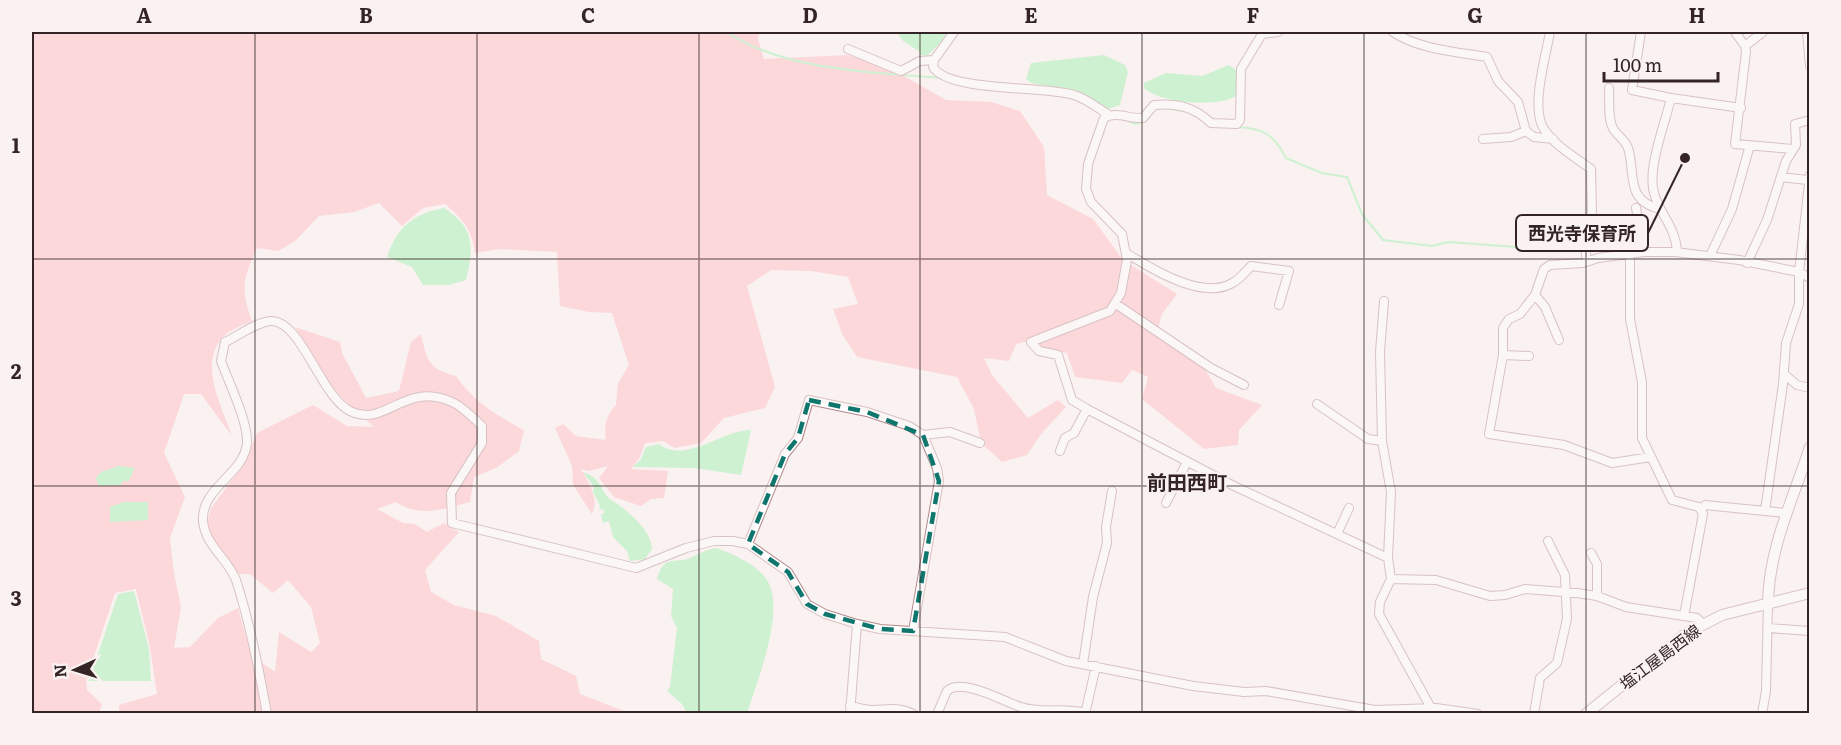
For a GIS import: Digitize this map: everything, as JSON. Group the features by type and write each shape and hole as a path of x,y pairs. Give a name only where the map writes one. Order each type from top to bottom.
{"main road":[{"path":"1768,603 1770,565 1809,447"},
{"name":"塩江屋島西線","path":"1592,712 1671,644 1703,624 1722,615 1809,593"}],"street":[{"path":"954,32 934,60 933,66 943,76 1005,88 1076,95 1115,115 1134,119 1143,118 1154,105 1162,104 1197,109 1211,123 1238,124 1241,69 1262,34 1278,32"},
{"path":"1393,32 1401,37 1432,46 1487,57 1498,81 1518,102 1528,132"},
{"path":"1550,32 1538,110 1544,129 1591,169 1592,211 1586,248 1587,261"},
{"path":"1641,32 1632,90 1741,108"},
{"path":"1735,32 1745,46 1741,108 1735,144 1793,150"},
{"path":"1745,46 1763,32"},
{"path":"1808,32 1809,66"},
{"path":"848,49 902,71 920,61 934,60"},
{"path":"1610,88 1610,121 1629,150 1630,176 1634,188 1645,202 1660,209"},
{"path":"1671,98 1651,177 1660,209 1675,233 1677,252"},
{"path":"1115,115 1104,118 1088,164 1086,189 1091,202 1122,234 1126,254 1125,277 1116,304 1110,311 1031,342 1039,351 1058,355 1072,400 1087,410 1187,462 1388,558"},
{"path":"1747,263 1767,220 1781,177 1796,145 1795,124 1809,120"},
{"path":"1483,139 1511,137 1528,132 1553,139"},
{"path":"1710,256 1732,209 1750,145"},
{"path":"1765,511 1784,374 1786,343 1799,304 1799,272 1808,198 1808,177 1781,177"},
{"path":"1636,208 1644,252"},
{"path":"1647,458 1612,463 1564,446 1489,434 1503,355 1503,328 1509,319 1520,315 1535,295 1547,267 1644,252 1677,252 1799,272 1809,278"},
{"path":"1126,254 1165,277 1184,284 1207,287 1233,283 1251,266 1289,271 1279,305"},
{"path":"1630,254 1630,319 1642,382 1642,438 1647,458 1672,500 1701,510"},
{"path":"1535,295 1545,307 1559,340"},
{"path":"1384,301 1380,352 1382,441 1391,492 1388,558 1390,579 1380,602 1381,621 1431,708"},
{"path":"1116,304 1210,368 1244,385"},
{"path":"267,714 257,659 235,578 211,543 203,519 206,506 215,489 237,467 247,444 246,432 221,361 225,342 271,321 286,327 331,394 350,411 363,416 376,415 412,396 432,395 457,404 482,426 482,443 451,494 452,523 636,568 643,567 670,552 714,541 748,544 788,572 807,604 825,614 857,624 913,631 1005,637 1066,661 1193,686 1244,692 1266,690 1375,711 1431,708 1478,714"},
{"path":"1503,355 1529,356"},
{"path":"1784,374 1797,385 1809,388"},
{"path":"748,544 786,454 798,438 809,400 867,412 909,426 923,435 937,468 939,480 913,631"},
{"path":"1317,404 1368,439 1382,441"},
{"path":"1060,451 1065,438 1074,433 1087,410"},
{"path":"923,435 950,432 980,443"},
{"path":"1166,503 1187,462"},
{"path":"1083,664 1093,597 1107,543 1106,527 1112,491"},
{"path":"1684,616 1701,510 1706,505 1787,513"},
{"path":"1337,534 1349,508"},
{"path":"1534,714 1540,678 1557,663 1567,619 1565,575 1548,541"},
{"path":"1591,554 1597,564 1597,596"},
{"path":"1390,579 1436,580 1490,596 1505,595 1525,589 1597,596 1621,605 1697,618 1703,624"},
{"path":"1762,714 1766,692 1768,603"},
{"path":"857,624 850,709 868,712 899,708 913,714"},
{"path":"1768,628 1809,631"},
{"path":"937,714 951,687 990,692 1021,707 1065,709 1085,713 1096,666"}],"highlighted area":[{"path":"809,400 867,412 923,435 939,481 913,631 880,629 825,614 807,604 788,572 748,544 785,454 798,438"}],"shaded area":[{"path":"32,32 759,32 758,40 764,59 848,55 897,72 946,100 991,102 1020,111 1044,147 1047,195 1093,219 1123,260 1177,294 1162,314 1156,336 1204,367 1216,388 1262,405 1239,430 1238,445 1204,449 1142,399 1148,377 1132,370 1122,383 1075,377 1067,353 1043,348 1028,341 1016,344 1009,361 984,358 992,375 1028,418 1058,400 1066,407 1041,434 1027,455 1002,462 981,443 974,409 957,377 857,357 842,334 833,309 858,304 848,277 811,271 771,270 747,286 775,387 765,408 724,418 701,443 675,448 663,441 645,443 640,457 631,469 668,471 664,498 651,499 641,506 614,497 599,478 608,466 589,471 581,469 594,497 592,514 573,485 572,466 555,428 563,424 576,436 606,440 606,421 616,405 618,383 629,365 612,313 589,312 560,306 557,252 500,249 475,253 466,225 445,204 423,208 402,226 379,203 354,212 319,216 295,241 278,251 257,248 245,284 246,300 252,321 226,334 216,348 212,360 214,386 232,436 201,394 184,394 164,453 185,497 170,538 181,607 174,648 190,647 218,618 238,608 251,655 275,672 279,632 311,652 320,643 311,607 288,580 273,593 250,574 238,574 211,540 207,524 211,508 244,464 257,433 313,405 347,426 374,427 340,396 324,375 295,327 340,342 342,353 366,398 399,391 411,342 421,334 427,357 434,366 456,376 486,407 524,430 519,451 496,468 474,477 470,502 432,511 414,510 396,502 377,509 403,523 415,524 427,532 444,523 459,532 425,570 431,592 454,605 496,616 539,641 541,659 576,676 580,694 629,713 119,713 119,705 157,694 150,647 136,589 115,593 86,681 87,690 102,704 99,713 32,713"},
{"path":"897,32 947,32 927,56 920,55 920,52 903,41"},
{"path":"1104,55 1125,65 1128,72 1120,105 1108,109 1078,91 1031,83 1026,79 1031,63"},
{"path":"1229,65 1236,70 1236,96 1227,100 1203,103 1175,100 1162,97 1144,88 1144,83 1166,73 1202,76"},
{"path":"444,208 462,223 470,239 471,248 466,280 449,285 423,285 412,267 387,257 401,230 415,218"},
{"path":"751,430 741,475 694,468 633,467 641,459 646,447 659,444 681,451 740,431"},
{"path":"119,466 135,468 128,482 125,480 120,485 99,486 96,478 101,472"},
{"path":"583,472 594,478 609,499 632,516 648,535 652,549 645,559 630,561 627,551 613,537 609,521 603,523 601,515 605,512 602,509 599,510 600,506 593,492 594,487"},
{"path":"123,502 148,502 148,520 110,522 110,507"},
{"path":"717,548 754,567 764,576 771,588 773,604 769,643 747,713 687,713 682,704 667,691 670,687 677,628 671,616 673,589 657,579 666,563 684,560"},
{"path":"134,591 149,649 151,681 89,681 118,594"}],"waterway":[{"path":"727,32 749,45 801,62 859,71 941,78"},
{"path":"1165,108 1183,111"},
{"path":"1128,121 1135,124 1146,121 1149,117"},
{"path":"1237,127 1254,129 1267,134 1286,158 1322,173 1347,177 1362,214 1383,240 1432,246 1448,242 1545,249"}],"place":[{"name":"西光寺保育所","path":"1685,158"}],"district":[{"name":"前田西町","path":"1187,483"}]}
